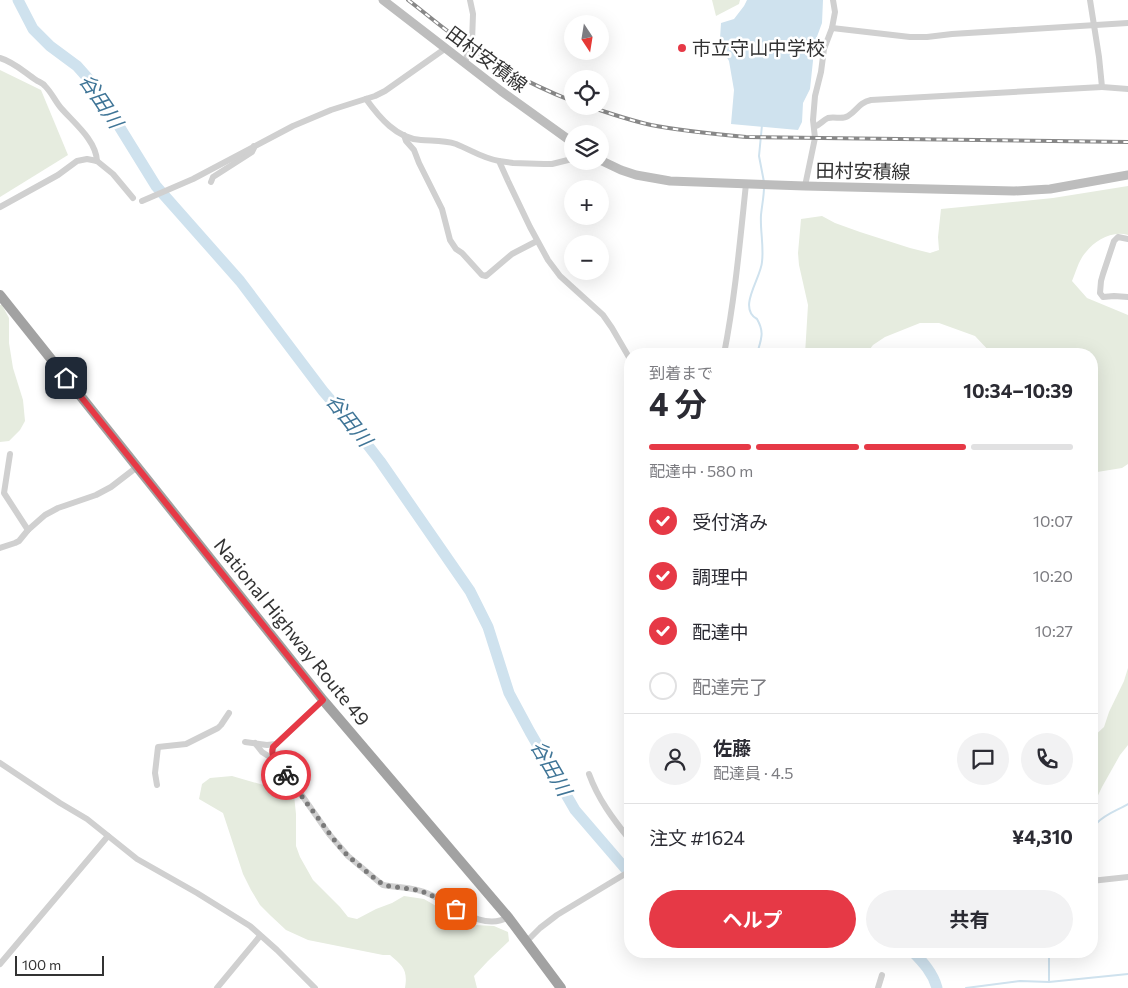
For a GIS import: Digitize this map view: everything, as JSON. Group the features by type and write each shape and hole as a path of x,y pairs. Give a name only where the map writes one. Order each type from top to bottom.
{"highway":[{"name":"National Highway Route 49","path":"1,297 323,700 508,917 561,988"}],"main road":[{"name":"田村安積線","path":"383,0 509,97 564,136"},
{"name":"田村安積線","path":"609,164 636,175 670,182 1014,191 1050,189 1128,176"}],"street":[{"path":"465,63 472,42 473,14 470,0"},
{"path":"805,186 815,138 813,120 815,96 822,72 823,53 832,28 835,12 833,0"},
{"path":"1090,0 1102,87"},
{"path":"832,28 910,37 927,37 1128,23"},
{"path":"142,201 193,179 293,126 331,110 386,91 446,48"},
{"path":"0,58 14,64 44,84 60,106 80,127 96,151 97,160"},
{"path":"814,127 819,126 827,119 848,116 864,102 871,100 1102,87 1128,89"},
{"path":"366,99 373,109 395,131 416,140 436,140 455,144 484,158 513,163 552,164 564,161"},
{"path":"404,135 406,141 414,150 442,209 450,240 456,249 482,275 486,276 512,254 537,241"},
{"path":"210,182 213,177 252,152 254,146"},
{"path":"0,208 58,175 78,161 87,159 97,160 133,198"},
{"path":"499,161 537,241 553,268 602,314 624,349"},
{"path":"725,348 737,270 746,184"},
{"path":"1128,239 1118,237 1115,239 1101,281 1100,293 1103,297 1127,297 1128,288"},
{"path":"10,454 4,493 28,530"},
{"path":"0,548 20,541 28,530 45,515 58,508 96,495 111,487 137,467"},
{"path":"273,759 272,750 276,744 323,700"},
{"path":"157,785 155,772 158,747 182,745 190,742 218,728 229,713"},
{"path":"245,742 276,744"},
{"path":"255,743 289,777 338,845 379,882 388,886 418,890 429,894 481,920 501,921 508,917"},
{"path":"0,763 87,819 136,859 197,893 250,926 315,988"},
{"path":"589,774 595,790 624,832"},
{"path":"0,964 108,836"},
{"path":"526,940 556,915 624,874"},
{"path":"1098,881 1128,877"},
{"path":"217,988 260,936"},
{"path":"878,988 882,975"}],"shaded area":[{"path":"712,0 740,0 739,4 716,16"},
{"path":"0,70 41,90 68,155 0,197"},
{"path":"1128,186 1128,235 1110,235 1094,244 1081,258 1072,281 1087,298 1128,315 1128,464 1122,468 1098,472 1098,348 986,348 975,336 939,323 920,323 885,337 871,348 805,348 808,305 798,253 801,219 822,216 860,232 930,253 939,250 938,237 941,209 1053,198"},
{"path":"0,305 2,305 9,318 9,343 13,368 23,400 25,421 20,430 9,441 0,442"},
{"path":"1128,668 1128,745 1120,755 1098,795 1098,733 1104,727"},
{"path":"232,776 294,795 296,846 300,857 313,880 348,917 357,919 404,896 424,899 462,921 475,925 494,926 508,932 509,941 474,976 477,988 405,988 405,973 398,962 390,955 308,940 286,930 260,905 251,890 243,874 223,813 199,799 202,784 210,778"}],"water":[{"path":"747,0 823,0 822,23 815,42 810,89 803,103 802,122 798,130 731,124 734,90 729,61 722,49 720,39 721,23 734,19"}],"waterway":[{"name":"谷田川","path":"18,0 33,29 50,46 77,66 93,84 156,186 240,281 323,391 380,461 470,591 488,627 509,693 575,810 624,867"},
{"path":"762,125 759,156 764,182"},
{"path":"759,348 762,336 761,328 749,308 762,262 761,221 764,187"},
{"path":"1098,822 1128,804"},
{"name":"谷田川","path":"919,958 933,977 937,988"},
{"path":"1049,958 1049,982"},
{"path":"966,988 1020,981 1049,982 1128,974"}],"railway":[{"path":"408,0 454,36 494,63 533,84 564,98"},
{"path":"609,113 651,125 686,131 746,137 1128,142"}],"way so far":[{"path":"286,775 338,845 379,882 388,886 418,890 456,909"}],"place":[{"name":"市立守山中学校","path":"682,48"}],"route":[{"path":"66,378 323,700 273,747 274,760 286,775"}]}
